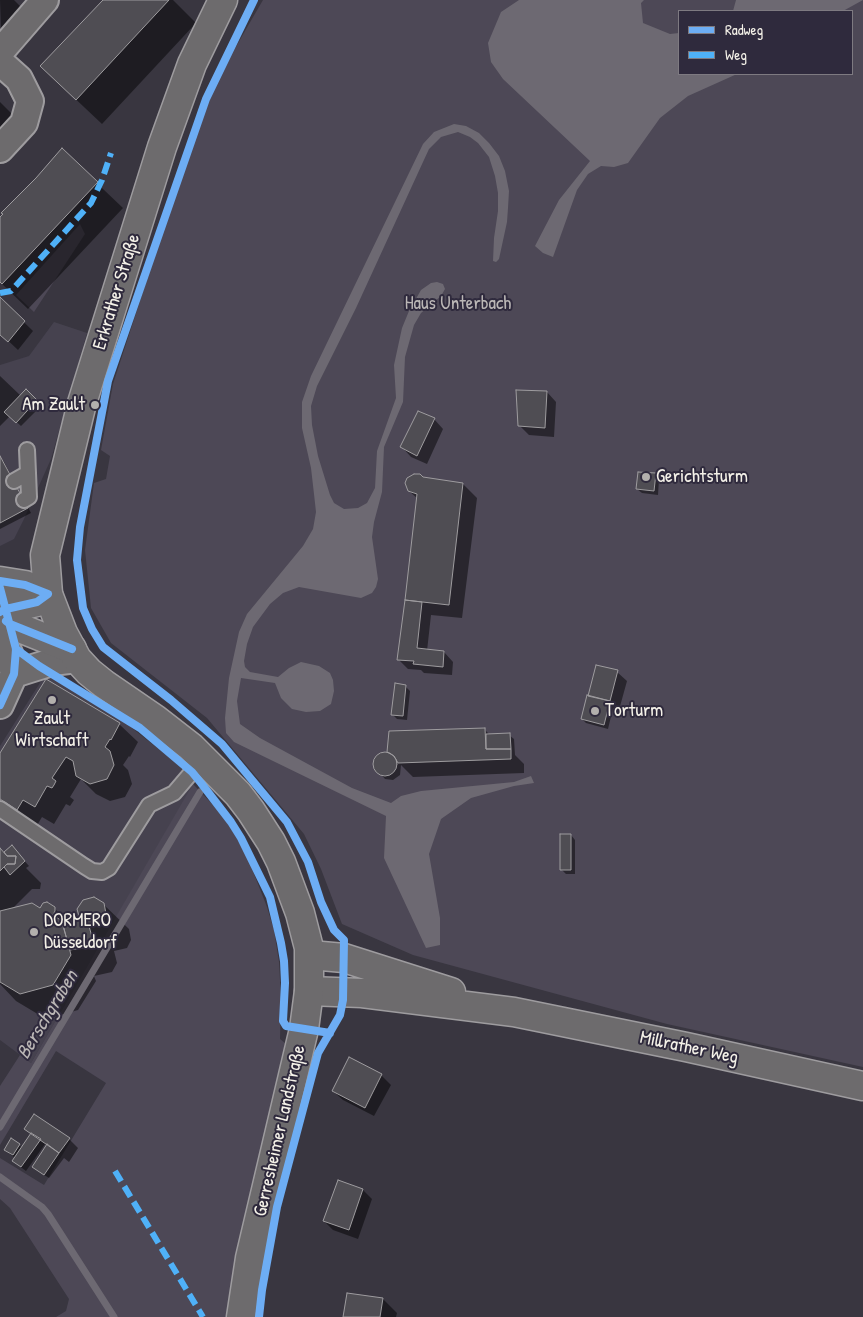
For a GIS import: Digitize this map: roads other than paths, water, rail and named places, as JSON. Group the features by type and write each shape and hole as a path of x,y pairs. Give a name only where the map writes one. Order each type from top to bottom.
{"main road":[{"name":"Erkrather Straße","path":"48,594 45,555 82,403 162,147 192,64 224,0"},
{"path":"0,581 45,555"},
{"path":"0,581 25,585 48,594"},
{"path":"0,612 37,602 48,594"},
{"name":"Gerresheimer Landstraße","path":"48,594 74,654 88,672 155,719 204,759 243,800 271,842 281,862 300,913 310,955 309,991 304,1030 250,1258 241,1317"},
{"name":"Gerresheimer Landstraße","path":"0,616 10,624 74,654"},
{"name":"Millrather Weg","path":"310,955 344,958 514,1012"},
{"name":"Millrather Weg","path":"309,991 362,993 514,1012 696,1049 863,1086"}],"street":[{"path":"0,52 45,0"},
{"path":"0,62 19,79 30,101 24,123 0,149"},
{"path":"0,637 9,653 14,674 0,705"},
{"path":"14,674 74,654"}],"lane":[{"path":"24,500 29,497 27,450"},
{"path":"14,481 28,473"},
{"path":"0,809 92,871 102,872 109,868 149,805 174,793 204,759"}],"waterway":[{"name":"Berschgraben","path":"0,1127 200,792"},
{"name":"Berschgraben","path":"0,1177 42,1207 48,1214 114,1317"}],"place":[{"name":"Am Zault","path":"95,405"},
{"name":"Gerichtsturm","path":"646,477"},
{"name":"Zault Wirtschaft","path":"52,700"},
{"name":"Torturm","path":"595,711"},
{"name":"DORMERO Düsseldorf","path":"34,932"}],"park label":[{"name":"Haus Unterbach","path":"458,304"}]}
